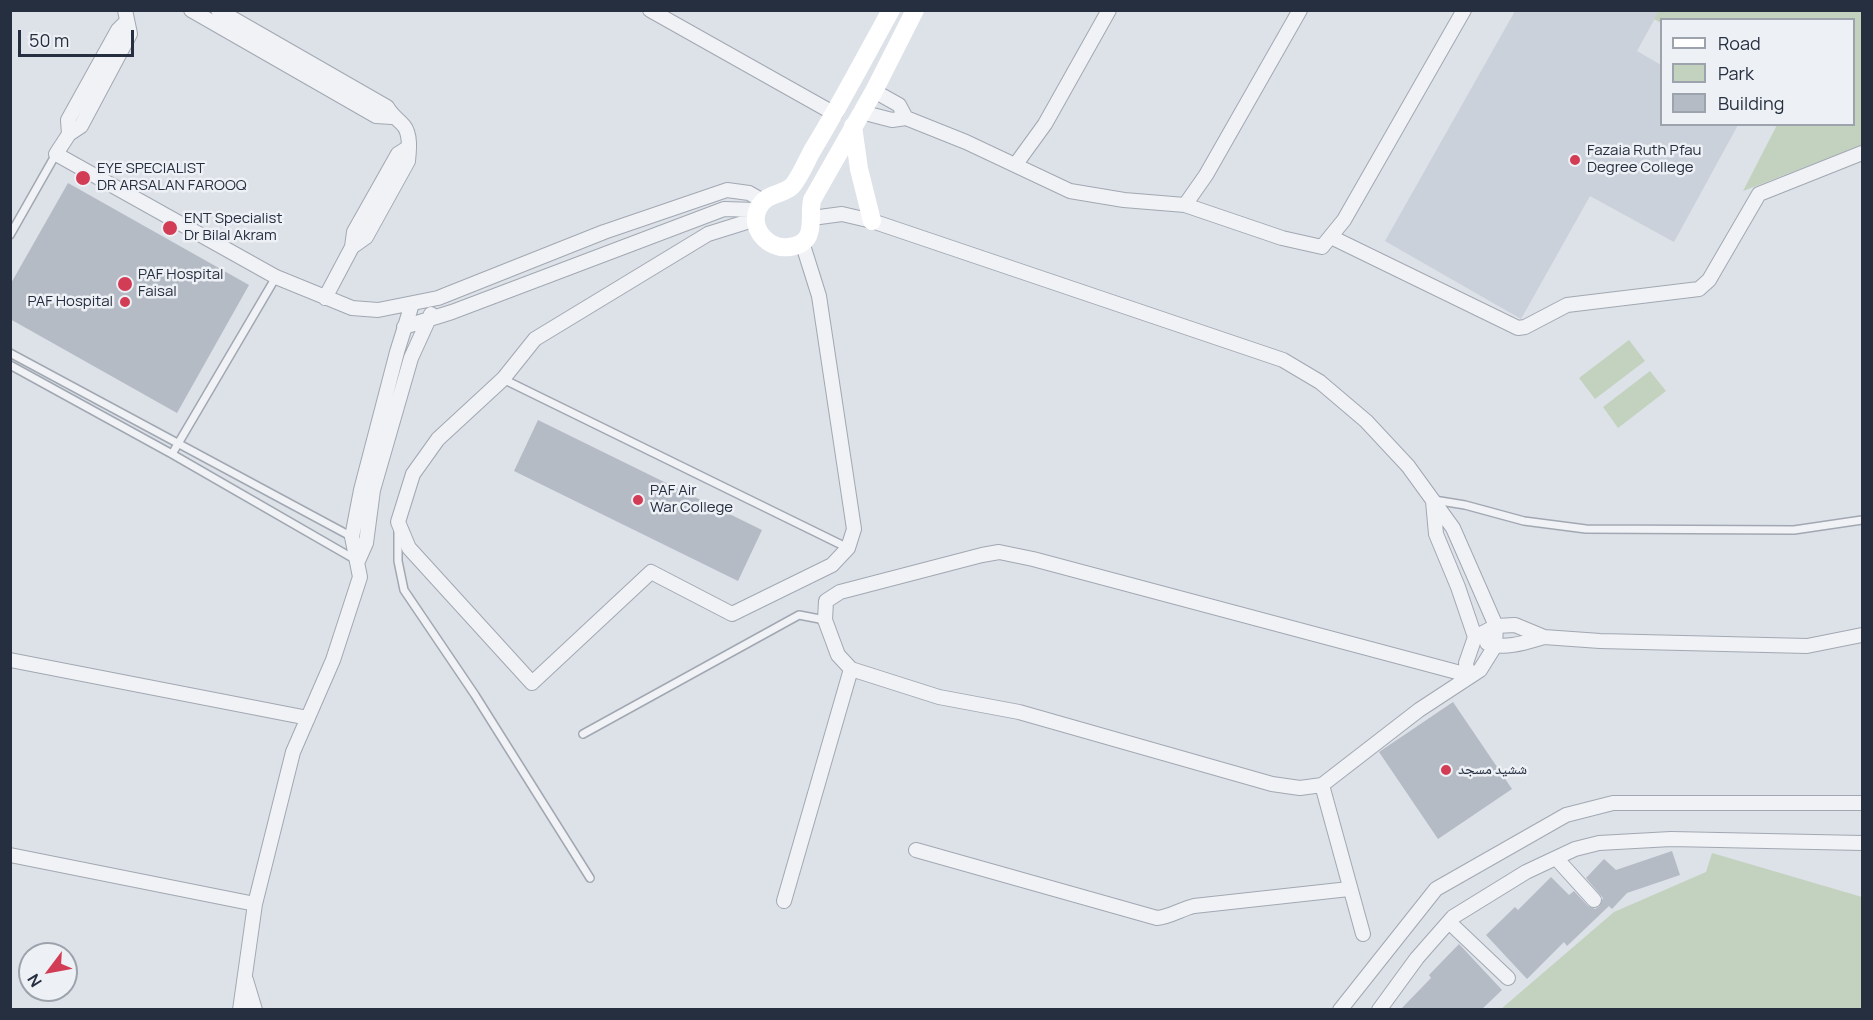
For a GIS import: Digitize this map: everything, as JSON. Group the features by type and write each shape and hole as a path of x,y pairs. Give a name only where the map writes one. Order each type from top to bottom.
{"street":[{"path":"191,10 376,116 392,117"},
{"path":"218,10 387,107 392,117 405,127 409,147 398,154 354,232 352,247 325,298"},
{"path":"650,10 835,114"},
{"path":"802,242 819,296 854,529 848,548 832,565 732,614 651,572 532,683 409,548 398,522 413,474 438,439 503,379 535,339 708,234 758,210 771,195 791,186 835,114 891,10"},
{"path":"126,16 68,120 69,134 56,154 276,277 352,308 378,310 438,298 604,232 727,190 749,193 758,210 757,229 762,237 774,246 794,247 809,234 812,200 915,10"},
{"path":"1016,164 1045,124 1109,10"},
{"path":"1185,205 1206,175 1300,10"},
{"path":"857,119 906,118 1016,164 1070,191 1124,200 1185,205 1282,238 1322,247 1344,220 1464,10"},
{"path":"882,27 902,36"},
{"path":"873,91 899,105 906,118"},
{"path":"857,119 859,169 872,221"},
{"path":"1331,237 1518,328 1567,305 1699,289 1709,280 1759,194 1863,153"},
{"path":"404,327 429,320 724,209 758,210"},
{"path":"812,218 842,214 872,221 1283,360 1320,382 1366,421 1408,466 1433,500 1453,528 1496,626 1495,646 1480,670 1468,675 1419,710 1322,785 1300,788 1272,784 1019,712 939,697 851,669 838,655 825,620 826,601 840,592 999,552 1033,559 1468,675"},
{"path":"358,561 366,543 374,490 411,358 438,298"},
{"path":"240,1010 255,904 293,752 333,660 360,578 352,537 361,490 412,304"},
{"path":"1433,500 1436,534 1458,587 1475,637 1466,663 1468,675"},
{"path":"1475,637 1496,626 1515,625 1544,637 1600,641 1807,646 1863,635"},
{"path":"1475,637 1495,646 1524,643 1544,637"},
{"path":"10,660 308,718"},
{"path":"784,901 851,669"},
{"path":"1322,785 1363,933"},
{"path":"1340,1010 1436,889 1566,815 1613,803 1863,803"},
{"path":"1379,1010 1417,958 1449,922 1483,897 1526,872 1575,849 1599,843 1671,839 1863,843"},
{"path":"916,850 1157,918 1166,918 1181,909 1194,906 1349,889"},
{"path":"10,855 255,904"},
{"path":"1556,858 1594,900"},
{"path":"1449,922 1508,978"},
{"path":"245,978 255,1010"}],"lane":[{"path":"10,235 56,154"},
{"path":"172,453 276,277"},
{"path":"10,353 366,543"},
{"path":"10,365 172,453 358,561"},
{"path":"503,379 848,548"},
{"path":"1433,500 1465,505 1524,521 1586,529 1794,530 1863,520"},
{"path":"398,522 398,561 405,590 475,694 590,878"},
{"path":"583,734 799,615 825,620"}],"shaded area":[{"name":"Fazaia Ruth Pfau Degree College","path":"1515,11 1659,11 1637,51 1660,64 1660,126 1737,126 1674,242 1590,196 1521,319 1385,241"}],"green space":[{"path":"1659,10 1862,11 1862,145 1743,191 1776,126 1855,126 1855,18 1660,18 1660,22 1654,19"},
{"path":"1629,340 1645,361 1595,399 1579,378"},
{"path":"1650,371 1666,391 1618,428 1603,407"},
{"path":"1712,853 1862,897 1862,1009 1501,1009 1614,912 1706,872"}],"building":[{"name":"PAF Hospital","path":"68,183 249,285 177,413 10,319 10,285"},
{"name":"PAF Air War College","path":"538,420 762,530 738,581 514,471"},
{"name":"ششید مسجد","path":"1453,702 1512,789 1438,839 1379,752"},
{"path":"1672,851 1680,875 1627,893 1612,909 1609,906 1567,946 1564,942 1527,979 1486,935 1515,907 1518,910 1551,877 1569,895 1574,891 1588,906 1595,909 1600,906 1603,898 1586,878 1604,859 1616,870"},
{"path":"1459,944 1502,990 1481,1010 1400,1010 1431,978 1429,975"}],"place":[{"name":"Fazaia Ruth Pfau Degree College","path":"1575,160"},
{"name":"EYE SPECIALIST DR ARSALAN FAROOQ","path":"83,178"},
{"name":"ENT Specialist Dr Bilal Akram","path":"170,228"},
{"name":"PAF Hospital Faisal","path":"125,284"},
{"name":"PAF Hospital","path":"125,302"},
{"name":"PAF Air War College","path":"638,500"},
{"name":"ششید مسجد","path":"1446,770"}]}
